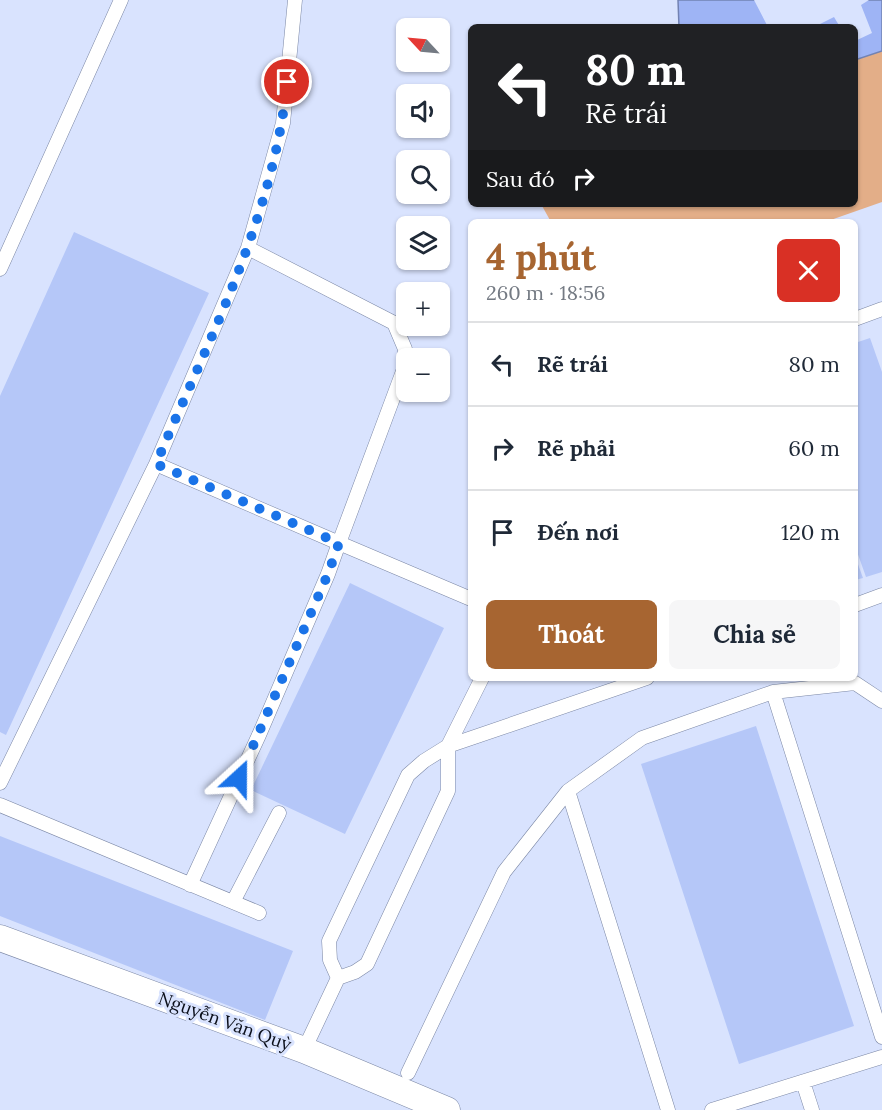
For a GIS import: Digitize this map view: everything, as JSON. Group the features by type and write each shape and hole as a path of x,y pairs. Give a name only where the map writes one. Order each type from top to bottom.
{"street":[{"name":"Nguyễn Văn Quỳ","path":"0,938 304,1050 447,1110"}],"lane":[{"path":"0,269 121,0"},
{"path":"0,783 156,464 248,248 283,123 295,0"},
{"path":"190,885 259,735 328,574 405,366 405,349 394,323 248,248"},
{"path":"858,318 882,309"},
{"path":"156,464 468,598"},
{"path":"858,604 882,595"},
{"path":"304,1050 338,978 355,972 367,964 372,954 448,790 448,747 481,681"},
{"path":"338,978 330,960 329,941 408,775 424,761 448,747 638,681"},
{"path":"408,1073 504,872 568,791 642,738 773,692 855,683 882,701"},
{"path":"773,692 882,1036"},
{"path":"568,791 668,1110"},
{"path":"0,805 259,913"},
{"path":"233,902 279,813"},
{"path":"712,1110 882,1057"},
{"path":"803,1082 812,1110"}],"shaded area":[{"path":"882,51 882,202 834,219 549,219 543,207 858,207 858,59"}],"water":[{"path":"678,0 882,0 882,51 858,59 858,24 679,24"}],"pier":[{"path":"754,0 869,0 861,5 872,33 858,40 858,24 838,24 834,17 820,24 766,24"}],"building":[{"path":"74,232 209,293 6,735 0,732 0,396"},
{"path":"870,338 882,372 882,572 866,577 858,554 858,342"},
{"path":"858,564 863,578 858,579"},
{"path":"350,583 444,628 345,834 251,790"},
{"path":"756,726 854,1026 739,1064 641,764"},
{"path":"0,836 293,951 265,1020 0,916"}],"route":[{"path":"239,778 328,574 339,543 156,464 248,248 283,123 287,82"}]}
